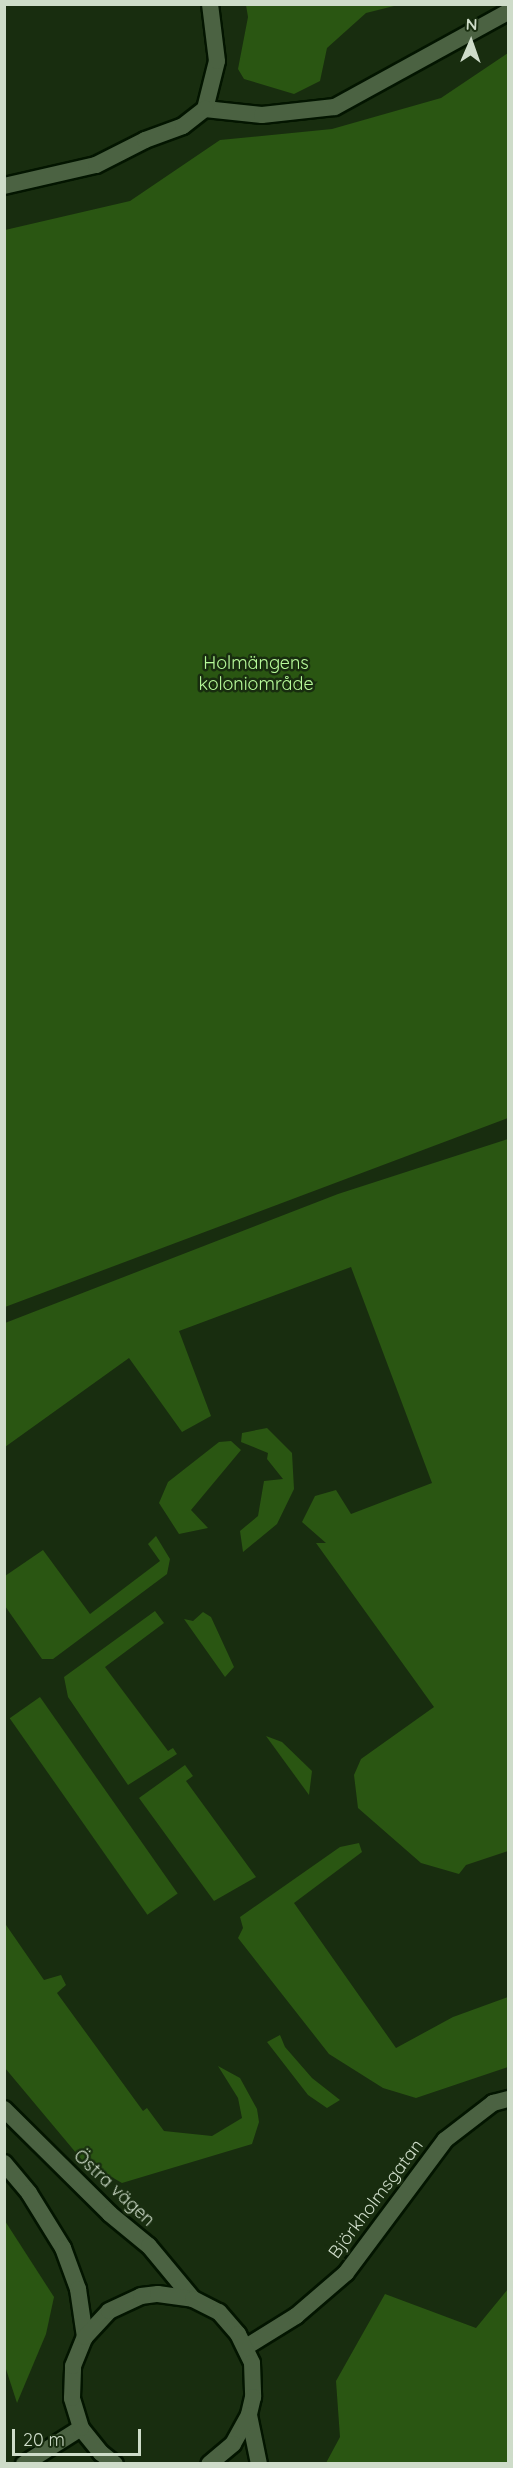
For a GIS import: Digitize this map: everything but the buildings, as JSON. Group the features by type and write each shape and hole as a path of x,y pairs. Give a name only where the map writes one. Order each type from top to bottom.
{"street":[{"path":"4,186 96,165 144,140 183,126 205,109 217,60 210,4"},
{"path":"205,109 262,115 335,107 508,12"},
{"name":"Björkholmsgatan","path":"246,2347 296,2316 346,2273 445,2140 493,2103 508,2099"},
{"name":"Östra vägen","path":"4,2109 110,2214 149,2246 193,2299"},
{"name":"Östra vägen","path":"4,2163 29,2193 63,2248 78,2289 85,2337"},
{"name":"Östra vägen","path":"115,2463 100,2453 81,2427 71,2382 85,2337 109,2311 132,2299 158,2294 193,2299 219,2312 246,2347 254,2380 249,2415 259,2463"},
{"name":"Östra vägen","path":"210,2463 233,2444 249,2415"},
{"path":"24,2463 81,2427"}],"green space":[{"path":"246,4 398,5 366,13 327,48 320,81 294,94 244,79 238,69 248,17"},
{"name":"Holmängens koloniområde","path":"508,53 508,1118 5,1307 5,230 130,201 220,140 332,129 441,98"},
{"path":"508,1139 508,1851 466,1865 459,1874 421,1863 358,1808 354,1775 361,1759 434,1707 316,1543 326,1543 302,1522 315,1496 336,1490 351,1514 432,1483 351,1267 179,1331 211,1416 182,1432 129,1358 5,1447 5,1323 338,1194"},
{"path":"267,1428 292,1453 294,1489 277,1524 243,1552 240,1531 258,1516 264,1481 283,1479 267,1459 268,1453 241,1442 242,1433"},
{"path":"231,1441 241,1450 191,1510 208,1528 179,1534 159,1503 168,1482 219,1442"},
{"path":"156,1536 170,1559 167,1574 53,1659 42,1659 5,1606 5,1576 43,1550 90,1614 160,1561 148,1544"},
{"path":"155,1611 164,1623 105,1667 168,1751 173,1748 177,1754 128,1785 68,1697 64,1677"},
{"path":"203,1612 211,1617 234,1667 225,1677 184,1619 193,1621"},
{"path":"40,1697 178,1894 147,1915 10,1718"},
{"path":"266,1736 282,1742 312,1771 309,1795"},
{"path":"185,1765 193,1776 186,1781 256,1877 214,1901 139,1798"},
{"path":"359,1843 362,1852 294,1903 396,2048 453,2017 508,1997 508,2067 416,2098 383,2088 329,2054 238,1938 243,1928 240,1917 340,1847"},
{"path":"4,1922 44,1980 61,1975 66,1985 57,1993 143,2111 147,2108 164,2131 212,2136 242,2118 238,2098 218,2066 240,2078 257,2109 259,2122 252,2144 122,2183 82,2160 5,2068"},
{"path":"280,2035 285,2047 312,2078 340,2100 327,2108 308,2095 267,2042"},
{"path":"5,2221 54,2297 46,2334 17,2403 5,2366"},
{"path":"508,2289 508,2463 326,2463 340,2437 336,2381 385,2294 476,2328"}]}
